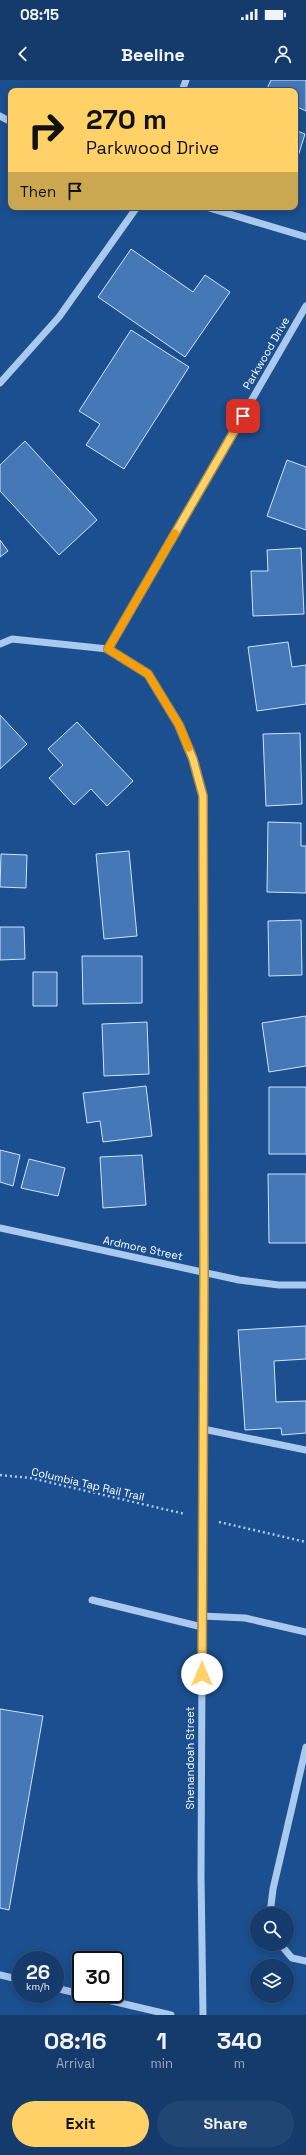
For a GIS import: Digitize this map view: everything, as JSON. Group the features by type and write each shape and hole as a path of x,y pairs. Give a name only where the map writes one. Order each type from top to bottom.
{"street":[{"path":"0,383 59,317 135,210"},
{"path":"216,210 306,237"},
{"name":"Parkwood Drive","path":"108,649 306,306"},
{"path":"0,644 12,639 108,649"},
{"name":"Shenandoah Street","path":"108,649 148,674 179,725 193,759 203,796 204,1273 201,1875 203,2015"},
{"name":"Ardmore Street","path":"0,1228 255,1283 306,1285"},
{"path":"203,1429 306,1450"},
{"path":"92,1600 202,1627"},
{"path":"202,1616 246,1618 306,1632"},
{"path":"271,1907 272,1890 306,1747"},
{"path":"286,1951 292,1958 306,1961"},
{"path":"0,1974 12,1977"},
{"path":"120,2003 171,2015"}],"path":[{"name":"Columbia Tap Rail Trail","path":"0,1475 31,1478 172,1511"},
{"path":"230,1524 306,1542"}],"building":[{"path":"271,80 306,80 306,111 298,107 298,88 267,88"},
{"path":"298,131 305,134 298,156"},
{"path":"131,249 193,292 205,275 230,292 185,357 98,297"},
{"path":"131,330 189,367 124,469 86,445 100,424 79,411"},
{"path":"25,441 97,520 59,555 0,491 0,465"},
{"path":"287,460 306,467 306,530 267,516"},
{"path":"0,540 8,551 0,557"},
{"path":"301,548 304,614 253,616 251,571 268,571 267,550"},
{"path":"288,642 292,667 306,665 306,704 257,711 248,647"},
{"path":"0,715 27,744 0,769"},
{"path":"77,722 133,781 107,806 91,789 74,805 49,778 63,765 48,749"},
{"path":"300,733 302,804 266,806 263,734"},
{"path":"268,822 301,823 301,846 306,846 306,893 267,892"},
{"path":"129,851 137,936 104,939 96,854"},
{"path":"1,854 27,855 26,888 0,887"},
{"path":"301,920 302,975 269,976 268,921"},
{"path":"0,927 24,927 25,959 0,960"},
{"path":"82,956 142,956 142,1003 83,1004"},
{"path":"33,972 57,972 57,1006 33,1006"},
{"path":"306,1016 306,1066 269,1072 262,1023"},
{"path":"147,1022 149,1074 104,1076 102,1024"},
{"path":"146,1086 152,1136 103,1142 100,1121 87,1123 83,1093"},
{"path":"269,1087 306,1087 306,1154 269,1154"},
{"path":"0,1150 20,1155 13,1186 0,1182"},
{"path":"142,1155 146,1205 103,1208 100,1157"},
{"path":"29,1159 65,1168 58,1196 21,1188"},
{"path":"268,1174 306,1174 306,1243 269,1243"},
{"path":"306,1326 306,1359 274,1361 276,1402 306,1401 306,1433 282,1435 281,1428 245,1430 238,1330"},
{"path":"0,1709 43,1716 9,1910 0,1908"}],"slow traffic":[{"path":"175,533 108,649 148,674 179,725 189,748"}],"route":[{"path":"202,1674 204,1273 203,796 193,759 179,725 148,674 108,649 243,416"}]}
